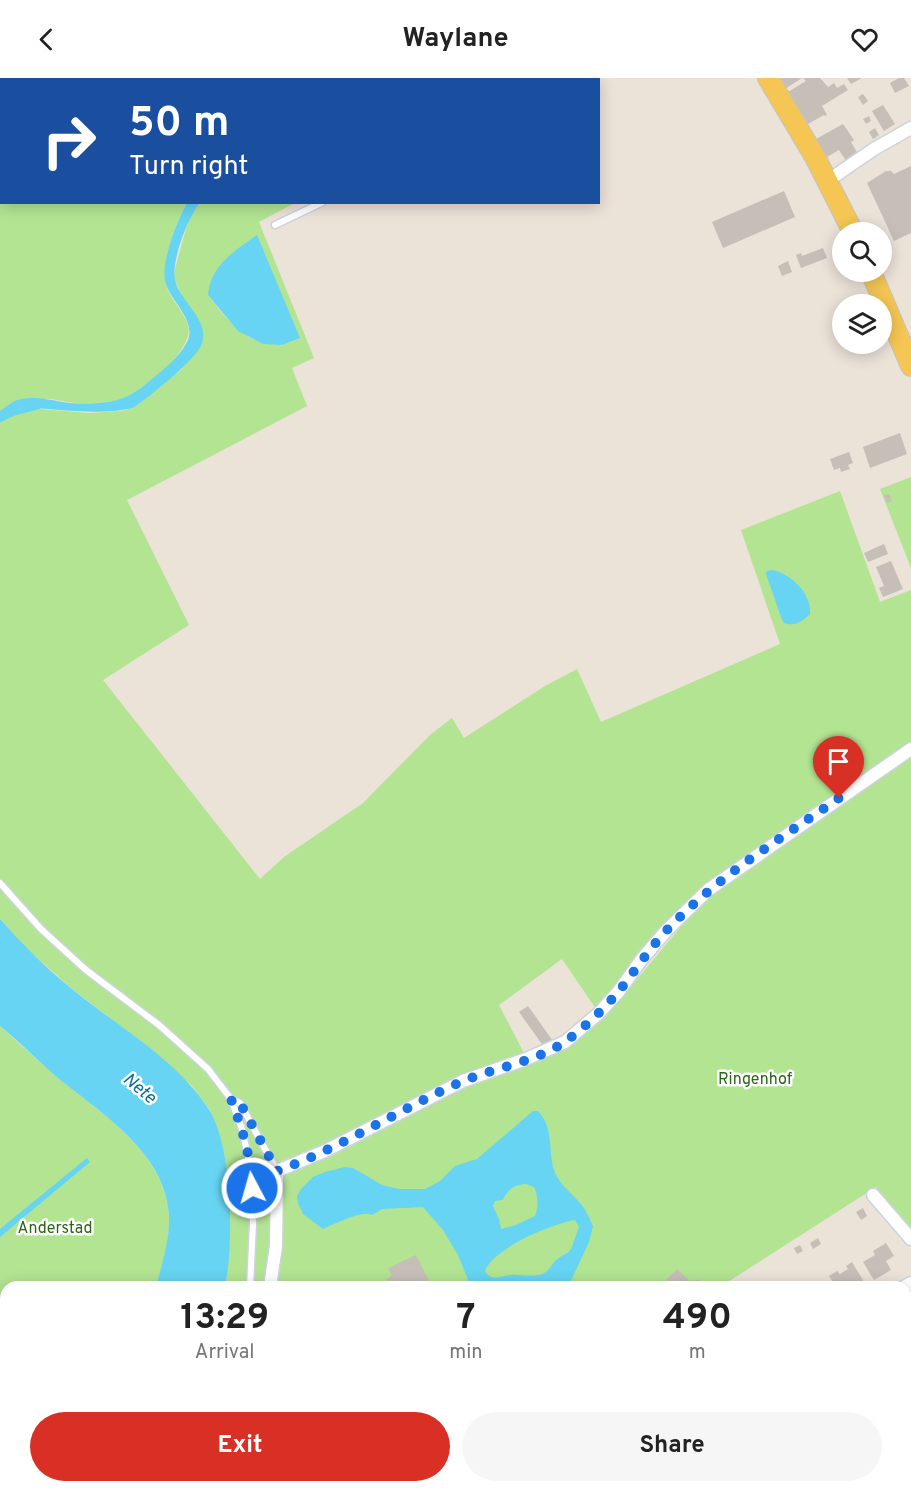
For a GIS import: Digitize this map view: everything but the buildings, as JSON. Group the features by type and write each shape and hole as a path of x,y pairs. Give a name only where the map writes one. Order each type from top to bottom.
{"main road":[{"path":"756,78 808,160 826,182"},
{"path":"768,78 814,157 848,222"},
{"path":"875,282 911,366"}],"street":[{"path":"826,182 874,149 911,128"},
{"path":"271,1281 276,1246 277,1171 317,1155 463,1081 526,1059 565,1042 599,1013 666,931 708,890 911,749"},
{"path":"873,1195 911,1239"}],"lane":[{"path":"275,225 319,204"},
{"path":"0,883 41,929 86,970 159,1025 208,1069 231,1099 242,1129 251,1170 253,1224 250,1281"},
{"path":"231,1099 240,1103 277,1171"}],"green space":[{"path":"0,204 186,204 171,240 165,273 169,293 188,325 188,335 184,346 176,357 154,379 121,399 108,402 74,403 44,399 0,411"},
{"name":"Ringenhof","path":"199,204 293,204 259,222 314,358 292,368 307,406 127,500 189,625 103,680 260,879 284,857 363,803 430,735 452,718 464,738 545,686 577,669 601,722 780,644 741,530 840,491 880,602 911,590 911,744 729,868 596,1009 562,959 499,1005 525,1055 391,1113 292,1161 282,1160 283,1175 468,1087 562,1050 604,1019 694,911 740,872 911,755 911,1228 876,1187 729,1281 226,1281 227,1173 219,1136 210,1110 191,1085 144,1044 71,988 24,946 0,919 0,423 19,410 29,408 89,413 133,408 181,370 202,344 174,278 191,215","holes":["208,295 300,338 271,344 247,336 236,328"]},
{"path":"911,477 911,568 880,489"},
{"name":"Anderstad","path":"0,1026 128,1136 144,1154 156,1172 165,1193 169,1225 158,1281 0,1281"}],"water":[{"path":"187,204 199,204 190,218 178,251 174,272 178,288 202,328 201,346 189,361 133,408 94,412 29,408 19,410 0,423 0,411 22,399 89,403 120,399 135,392 179,354 188,340 188,325 167,288 164,273 171,241"},
{"path":"257,235 300,338 282,345 263,344 238,331 208,295 210,284 219,267 232,253"},
{"path":"773,570 793,580 808,599 810,614 795,624 784,623 781,617 766,574 767,571"},
{"name":"Nete","path":"0,919 34,956 62,981 145,1044 180,1074 208,1108 216,1125 227,1170 230,1246 226,1281 158,1281 165,1251 169,1215 165,1193 156,1172 144,1153 128,1136 0,1026"},
{"path":"533,1111 538,1111 547,1125 551,1157 557,1178 584,1208 593,1226 589,1242 571,1281 469,1281 458,1255 443,1230 423,1207 382,1209 372,1215 361,1214 323,1229 303,1214 298,1203 297,1196 301,1189 313,1177 345,1167 353,1168 382,1185 399,1189 425,1189 440,1181 455,1166 477,1159","holes":["526,1184 534,1187 537,1205 535,1216 501,1229 493,1206 495,1201 503,1200 509,1190 518,1185","575,1220 579,1227 568,1253 556,1260 542,1274 496,1278 485,1271 490,1262 499,1254 524,1238 565,1222"]},
{"path":"87,1158 90,1162 0,1237 0,1229"}],"waterway":[{"path":"0,420 39,407"}],"route":[{"path":"252,1188 251,1170 242,1129 231,1099 240,1103 277,1171 309,1159 463,1081 526,1059 565,1042 599,1013 666,931 708,890 839,798"}]}
